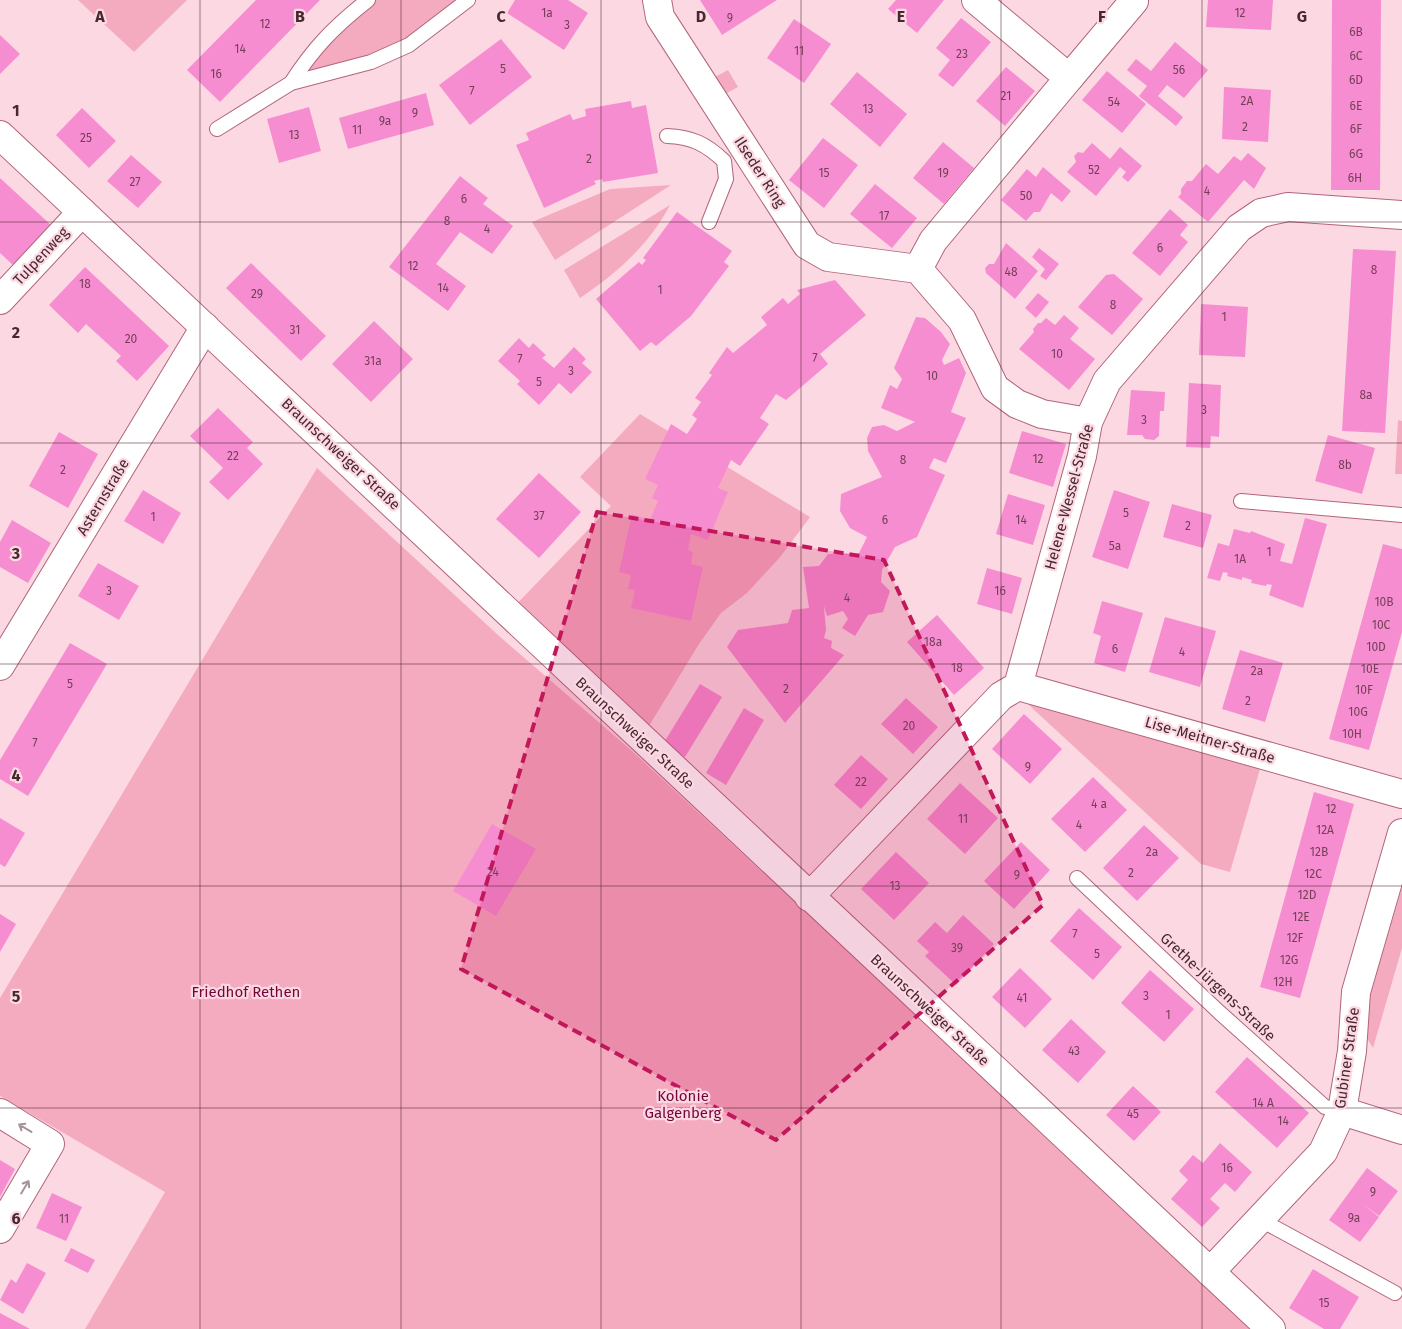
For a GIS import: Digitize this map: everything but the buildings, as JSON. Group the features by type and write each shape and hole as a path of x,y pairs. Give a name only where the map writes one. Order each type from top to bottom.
{"street":[{"name":"Ilseder Ring","path":"657,0 660,18 808,245 828,257 918,269"},
{"path":"976,0 1069,78"},
{"path":"1088,422 1042,414 1017,404 995,388 962,320 918,269 933,241 1134,1"},
{"name":"Braunschweiger Straße","path":"0,135 1271,1329"},
{"name":"Helene-Wessel-Straße","path":"1018,686 1082,456 1088,422 1107,382 1239,228 1261,213 1288,207 1402,215"},
{"name":"Tulpenweg","path":"0,300 82,212"},
{"name":"Asternstraße","path":"0,666 205,327"},
{"path":"809,897 1001,696 1018,686"},
{"name":"Lise-Meitner-Straße","path":"1018,686 1402,794"},
{"name":"Gubiner Straße","path":"1210,1272 1323,1152 1342,1111 1352,1051 1356,992 1402,833"},
{"path":"1342,1111 1402,1130"},
{"path":"0,1113 50,1144 0,1229"}],"lane":[{"path":"291,83 311,52 340,22 368,0"},
{"path":"216,129 291,83 371,62 408,46 468,0"},
{"path":"667,136 686,137 708,146 724,161 726,179 709,222"},
{"path":"1241,501 1402,515"},
{"name":"Grethe-Jürgens-Straße","path":"1077,878 1219,1012 1325,1107 1342,1111"},
{"path":"1259,1219 1395,1292"}],"highlighted area":[{"path":"597,512 884,560 1043,905 776,1140 461,969"}],"green space":[{"path":"78,0 187,0 134,52"},
{"path":"368,0 468,0 409,45 291,83"},
{"path":"728,70 738,87 714,100 704,83"},
{"path":"671,185 555,260 532,222 610,189"},
{"path":"670,205 652,233 631,257 607,279 580,298 564,270"},
{"path":"640,414 810,517 781,556 747,593 721,613 699,644 641,739 508,613 611,506 580,477"},
{"path":"1398,420 1402,421 1402,474 1395,474"},
{"path":"317,468 498,635 631,750 1254,1329 85,1329 165,1192 0,1096 0,998"},
{"path":"1018,695 1260,769 1230,872 1201,864"},
{"path":"1402,887 1402,948 1373,1048 1365,1035 1367,1007"}],"park label":[{"name":"Friedhof Rethen","path":"246,992"},
{"name":"Kolonie Galgenberg","path":"683,1104"}]}
